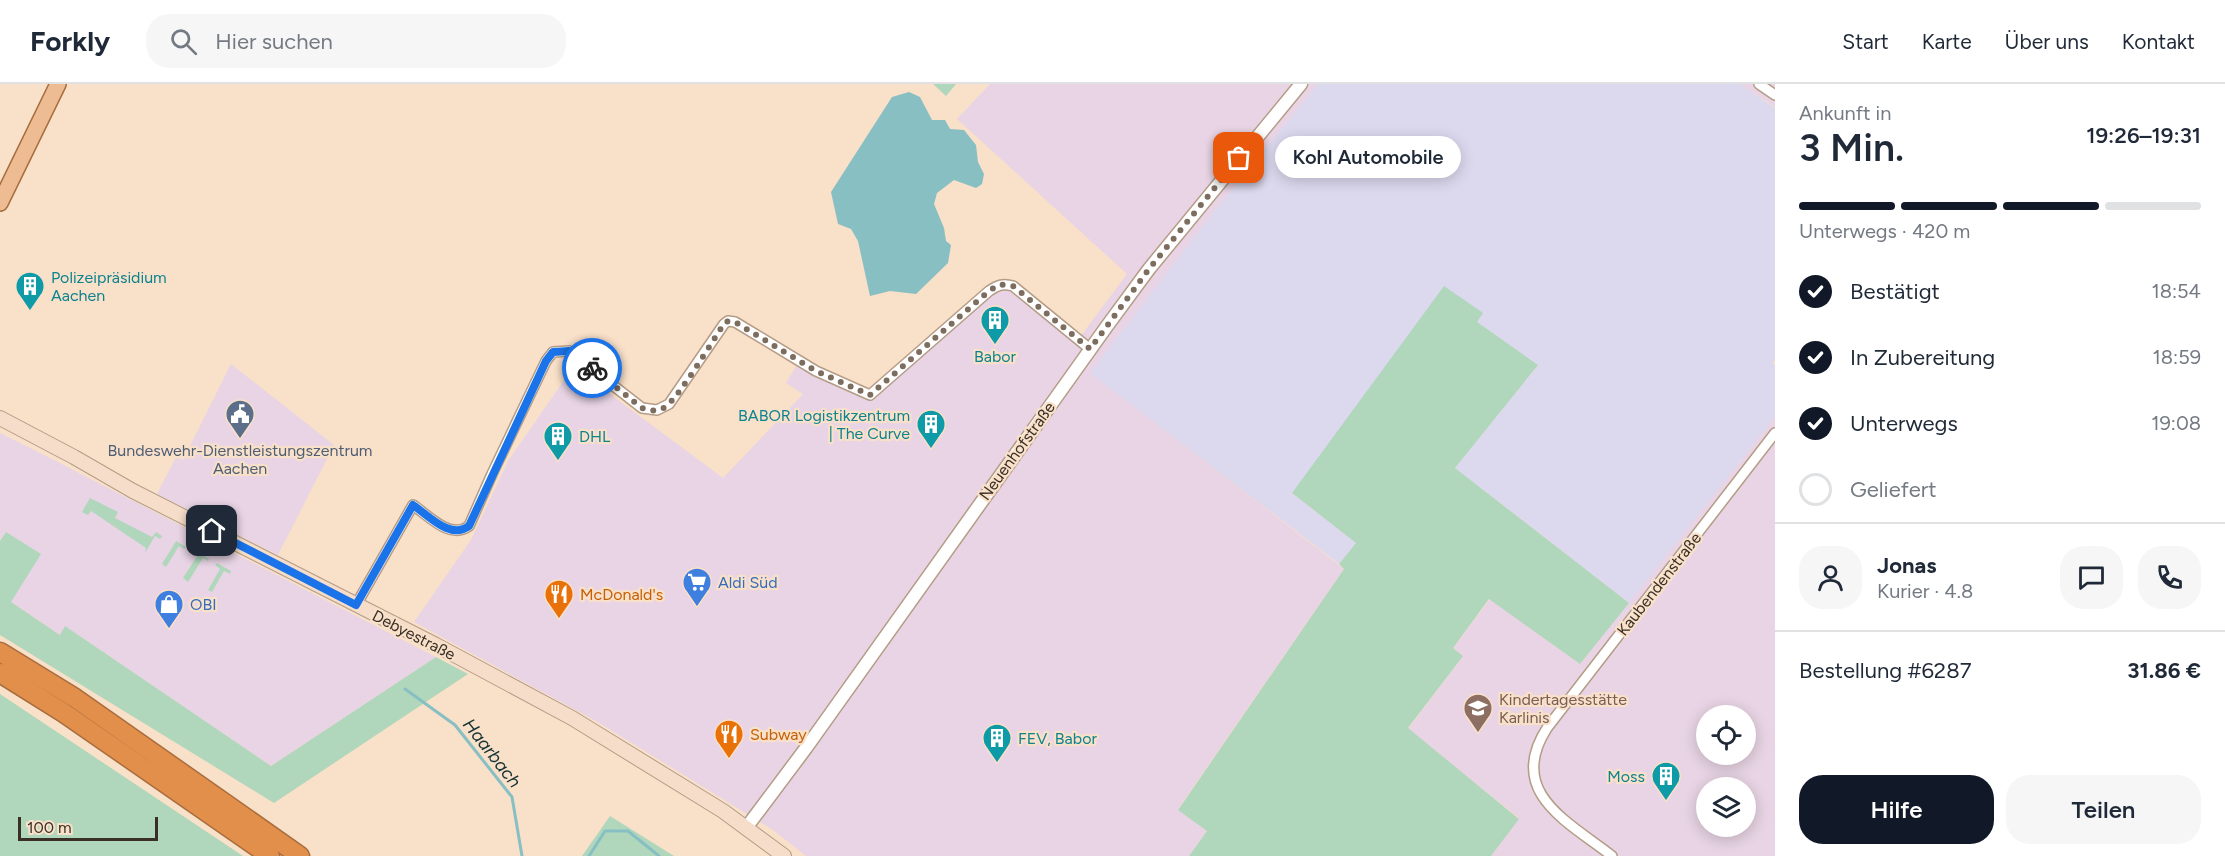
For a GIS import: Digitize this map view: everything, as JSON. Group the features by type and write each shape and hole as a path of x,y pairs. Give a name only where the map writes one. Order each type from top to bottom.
{"highway":[{"path":"0,652 75,698 300,856"},
{"path":"0,673 64,713 270,856"}],"main road":[{"path":"0,203 58,84"},
{"name":"Debyestraße","path":"0,418 133,491 572,718 723,811 784,856"}],"street":[{"name":"Neuenhofstraße","path":"746,828 806,748 1149,269 1301,84"},
{"path":"1759,84 1775,95"},
{"path":"356,605 413,505 450,531 462,531 469,526 546,361 553,352 569,351 642,408 657,410 669,404 728,321 735,322 816,371 870,395 989,291 1006,284 1013,286 1090,349"},
{"name":"Kaubendenstraße","path":"1612,856 1549,807 1538,792 1533,776 1533,759 1538,744 1547,728 1774,438"}],"shaded area":[{"path":"990,84 1318,84 1215,210 1091,373 1344,569 1178,809 1207,831 1189,856 806,856 773,830 596,721 414,622 471,540 508,461 567,376 610,394 723,478 803,394 786,383 797,365 872,400 1010,279 1080,337 1127,274 957,119"},
{"path":"1318,84 1740,84 1775,108 1775,360 1773,363 1775,365 1775,417 1629,603 1455,468 1538,365 1476,322 1483,314 1292,493 1356,543 1339,564 1090,373 1215,210"},
{"path":"1740,84 1775,84 1775,107"},
{"path":"231,364 334,445 278,555 157,494 176,457 183,460"},
{"path":"1775,417 1775,856 1491,856 1519,818 1408,729 1463,656 1453,648 1490,599 1580,664"},
{"path":"0,433 436,657 271,766 66,627 60,635 11,602 6,532 0,541"}],"green space":[{"path":"933,84 956,84 946,96"},
{"path":"1444,286 1483,313 1477,322 1538,365 1455,468 1629,603 1580,664 1489,599 1453,648 1463,656 1408,728 1519,819 1491,856 1189,856 1207,831 1178,810 1344,569 1339,564 1356,543 1292,493"},
{"path":"90,498 118,512 115,518 152,537 156,532 162,536 160,539 155,536 145,553 146,548 91,511 88,515 82,512"},
{"path":"6,532 41,554 11,602 60,635 65,626 271,766 436,657 468,674 274,803 0,635 0,541"},
{"path":"176,541 186,547 184,549 179,546 166,567 162,564"},
{"path":"199,553 209,559 208,561 203,558 188,582 183,578"},
{"path":"217,563 231,571 230,574 224,571 212,592 208,590 220,569 215,565"},
{"path":"0,694 243,856 0,856"},
{"path":"610,816 674,856 582,856"}],"water":[{"path":"909,92 920,97 932,120 945,120 950,129 964,130 976,145 978,162 984,174 982,184 976,188 954,180 937,193 934,204 944,228 946,241 951,245 948,263 916,294 890,291 870,296 858,241 851,229 838,224 831,192 892,97"}],"waterway":[{"name":"Haarbach","path":"405,689 455,725 512,797 522,856"},
{"name":"Haarbach","path":"589,856 605,831 628,831 659,856"}],"way so far":[{"path":"592,368 642,408 650,411 663,409 674,398 728,321 735,322 816,371 870,395 989,291 1006,284 1013,286 1090,349 1149,269 1239,158"}],"place":[{"name":"Kohl Automobile","path":"1239,158"},
{"name":"Polizeipräsidium Aachen","path":"30,312"},
{"name":"Babor","path":"995,346"},
{"name":"Bundeswehr-Dienstleistungszentrum Aachen","path":"240,440"},
{"name":"BABOR Logistikzentrum | The Curve","path":"931,450"},
{"name":"DHL","path":"558,462"},
{"name":"Aldi Süd","path":"697,608"},
{"name":"McDonald's","path":"559,620"},
{"name":"OBI","path":"169,630"},
{"name":"Kindertagesstätte Karlinis","path":"1478,734"},
{"name":"Subway","path":"729,760"},
{"name":"FEV, Babor","path":"997,764"},
{"name":"Moss","path":"1666,802"}],"route":[{"path":"212,531 356,605 413,505 450,531 462,531 469,526 546,361 553,352 569,351 592,368"}]}
